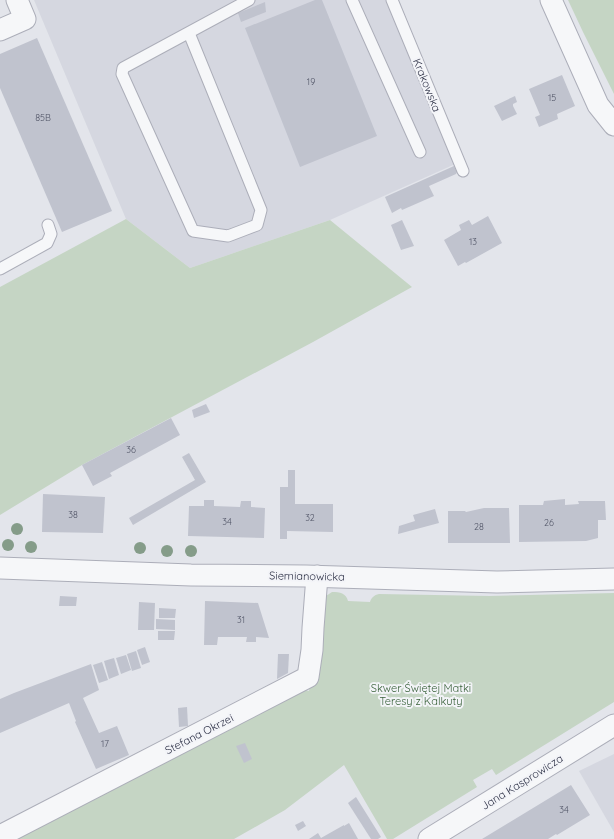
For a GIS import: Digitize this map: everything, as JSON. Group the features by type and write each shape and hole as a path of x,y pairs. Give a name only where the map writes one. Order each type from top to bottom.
{"street":[{"path":"0,30 25,19 17,0"},
{"path":"552,0 598,105 614,125"},
{"name":"Siemianowicka","path":"0,568 183,575 318,576 497,582 614,580"},
{"name":"Stefana Okrzei","path":"0,836 308,677 312,650 312,628 318,576"},
{"name":"Jana Kasprowicza","path":"429,839 614,724"}],"lane":[{"path":"189,32 261,210 257,225 228,236 193,231 122,74 123,68 189,32 249,0"},
{"path":"352,0 420,152"},
{"name":"Krakowska","path":"392,0 463,171"},
{"path":"0,269 47,243 51,234 48,225"}],"shaded area":[{"path":"34,0 399,0 462,161 330,220 190,268 126,219"},
{"path":"614,754 614,832 579,771"}],"green space":[{"path":"568,0 614,0 614,94 583,32"},
{"path":"126,219 190,268 330,220 412,287 313,342 82,465 0,515 0,287"},
{"name":"Skwer Świętej Matki Teresy z Kalkuty","path":"332,592 338,592 346,596 348,601 370,602 373,597 379,594 489,596 614,593 614,702 496,775 492,769 473,780 477,787 393,839 387,839 344,765 285,810 234,839 8,839 296,688 309,691 323,601 326,596"}],"building":[{"path":"315,0 322,0 377,136 300,167 245,28"},
{"path":"265,2 266,12 241,22 238,13"},
{"path":"37,38 112,211 62,232 0,88 0,54"},
{"path":"562,75 575,106 557,114 558,119 539,127 535,117 540,115 529,89"},
{"path":"515,96 517,102 513,104 513,106 517,114 502,121 494,106"},
{"path":"454,166 457,172 456,174 429,186 434,196 402,210 401,208 392,213 385,197"},
{"path":"488,216 502,243 458,266 444,240 461,230 459,225 469,220 472,225"},
{"path":"402,220 414,246 401,250 391,225"},
{"path":"206,404 210,412 194,418 192,410"},
{"path":"171,418 180,435 110,473 112,476 93,486 82,465"},
{"path":"189,453 206,482 133,525 129,518 195,480 182,457"},
{"path":"288,470 295,470 295,504 333,504 333,532 287,531 287,539 280,539 280,487 288,487"},
{"path":"43,494 105,497 103,533 42,532"},
{"path":"565,499 565,505 579,504 578,501 605,501 606,520 598,520 598,538 586,541 519,542 519,505 543,505 544,501"},
{"path":"204,500 214,500 214,506 240,507 241,501 251,501 251,507 265,508 264,538 188,536 189,506 204,506"},
{"path":"484,508 509,508 510,543 448,543 448,511 466,512"},
{"path":"435,509 439,523 398,534 399,526 415,521 413,515"},
{"path":"60,596 77,597 76,606 59,606"},
{"path":"205,601 258,603 269,638 256,637 256,642 246,642 247,637 218,637 217,645 204,645"},
{"path":"139,602 155,603 154,630 138,630"},
{"path":"159,608 176,609 175,618 159,618"},
{"path":"156,619 175,620 175,630 156,629"},
{"path":"158,631 175,631 174,640 158,640"},
{"path":"145,647 150,662 142,665 137,650"},
{"path":"136,651 141,668 132,671 127,654"},
{"path":"278,654 289,654 288,673 277,679"},
{"path":"126,655 131,670 121,674 116,658"},
{"path":"114,658 119,675 109,679 104,661"},
{"path":"102,662 108,680 99,683 93,665"},
{"path":"91,664 99,690 83,698 99,733 117,726 129,755 96,769 75,722 76,721 69,703 0,733 0,699"},
{"path":"187,707 188,726 179,727 178,708"},
{"path":"245,743 252,759 244,763 236,746"},
{"path":"571,785 590,815 548,839 482,839"},
{"path":"356,797 381,837 378,839 371,839 348,803"},
{"path":"303,821 306,826 298,831 295,825"},
{"path":"349,823 358,839 309,839 318,833 321,838"}]}
